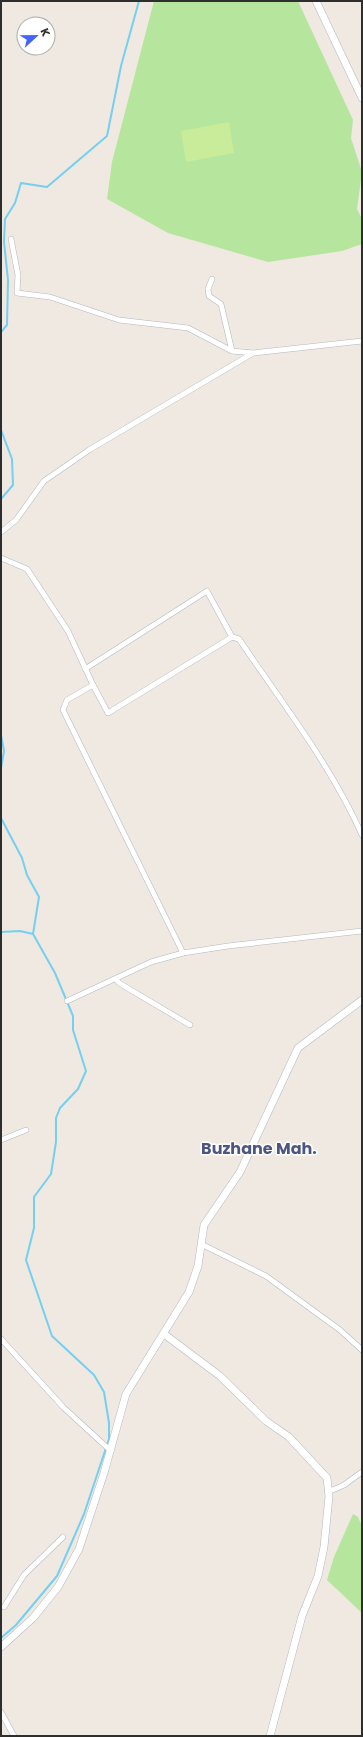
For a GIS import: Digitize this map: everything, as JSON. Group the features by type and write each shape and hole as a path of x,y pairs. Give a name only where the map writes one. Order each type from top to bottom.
{"street":[{"path":"316,1 362,98"},
{"path":"10,239 18,275 17,293 50,297 119,320 188,328 232,351 253,353 362,341"},
{"path":"212,279 208,288 209,296 221,304 232,351"},
{"path":"1,532 16,520 44,481 89,450 253,353"},
{"path":"1,558 27,569 68,631 85,669 108,712 232,637"},
{"path":"85,669 207,591 232,637 239,639 314,749 344,799 362,835"},
{"path":"93,685 67,700 63,710 183,953"},
{"path":"67,1001 151,962 183,953 228,946 362,931"},
{"path":"116,979 119,983 190,1025"},
{"path":"1,1647 32,1618 58,1587 79,1549 111,1450 126,1394 189,1292 198,1266 204,1225 240,1172 298,1048 362,1000"},
{"path":"1,1140 26,1130"},
{"path":"201,1244 266,1276 334,1326 362,1350"},
{"path":"164,1334 220,1376 266,1421 289,1437 327,1478 328,1492 324,1547 318,1576 302,1616 270,1736"},
{"path":"1,1339 64,1408 111,1450"},
{"path":"328,1492 344,1485 362,1472"},
{"path":"2,1607 24,1575 63,1537"},
{"path":"1,1712 14,1736"}],"green space":[{"path":"154,1 298,1 353,120 351,138 362,172 357,209 362,219 362,244 342,251 268,262 168,233 107,199 112,162"},
{"path":"229,122 234,153 186,162 181,131"},
{"path":"353,1514 358,1517 362,1526 362,1613 327,1580 334,1557"}],"waterway":[{"path":"1,332 7,325 8,280 4,242 5,219 15,203 21,183 47,187 107,136 121,66 139,1"},
{"path":"1,430 12,459 13,485 1,499"},
{"path":"1,735 4,751 1,768"},
{"path":"1,818 22,858 27,875 39,897 33,934 55,973 73,1016 73,1030 86,1071 78,1089 60,1108 56,1118 56,1142 51,1174 34,1197 34,1228 26,1260 52,1336 94,1375 104,1392 109,1423 109,1439 84,1514 57,1576 16,1625 1,1638"},
{"path":"1,932 20,931 33,934"}],"district":[{"name":"Buzhane Mah.","path":"259,1148"}]}
